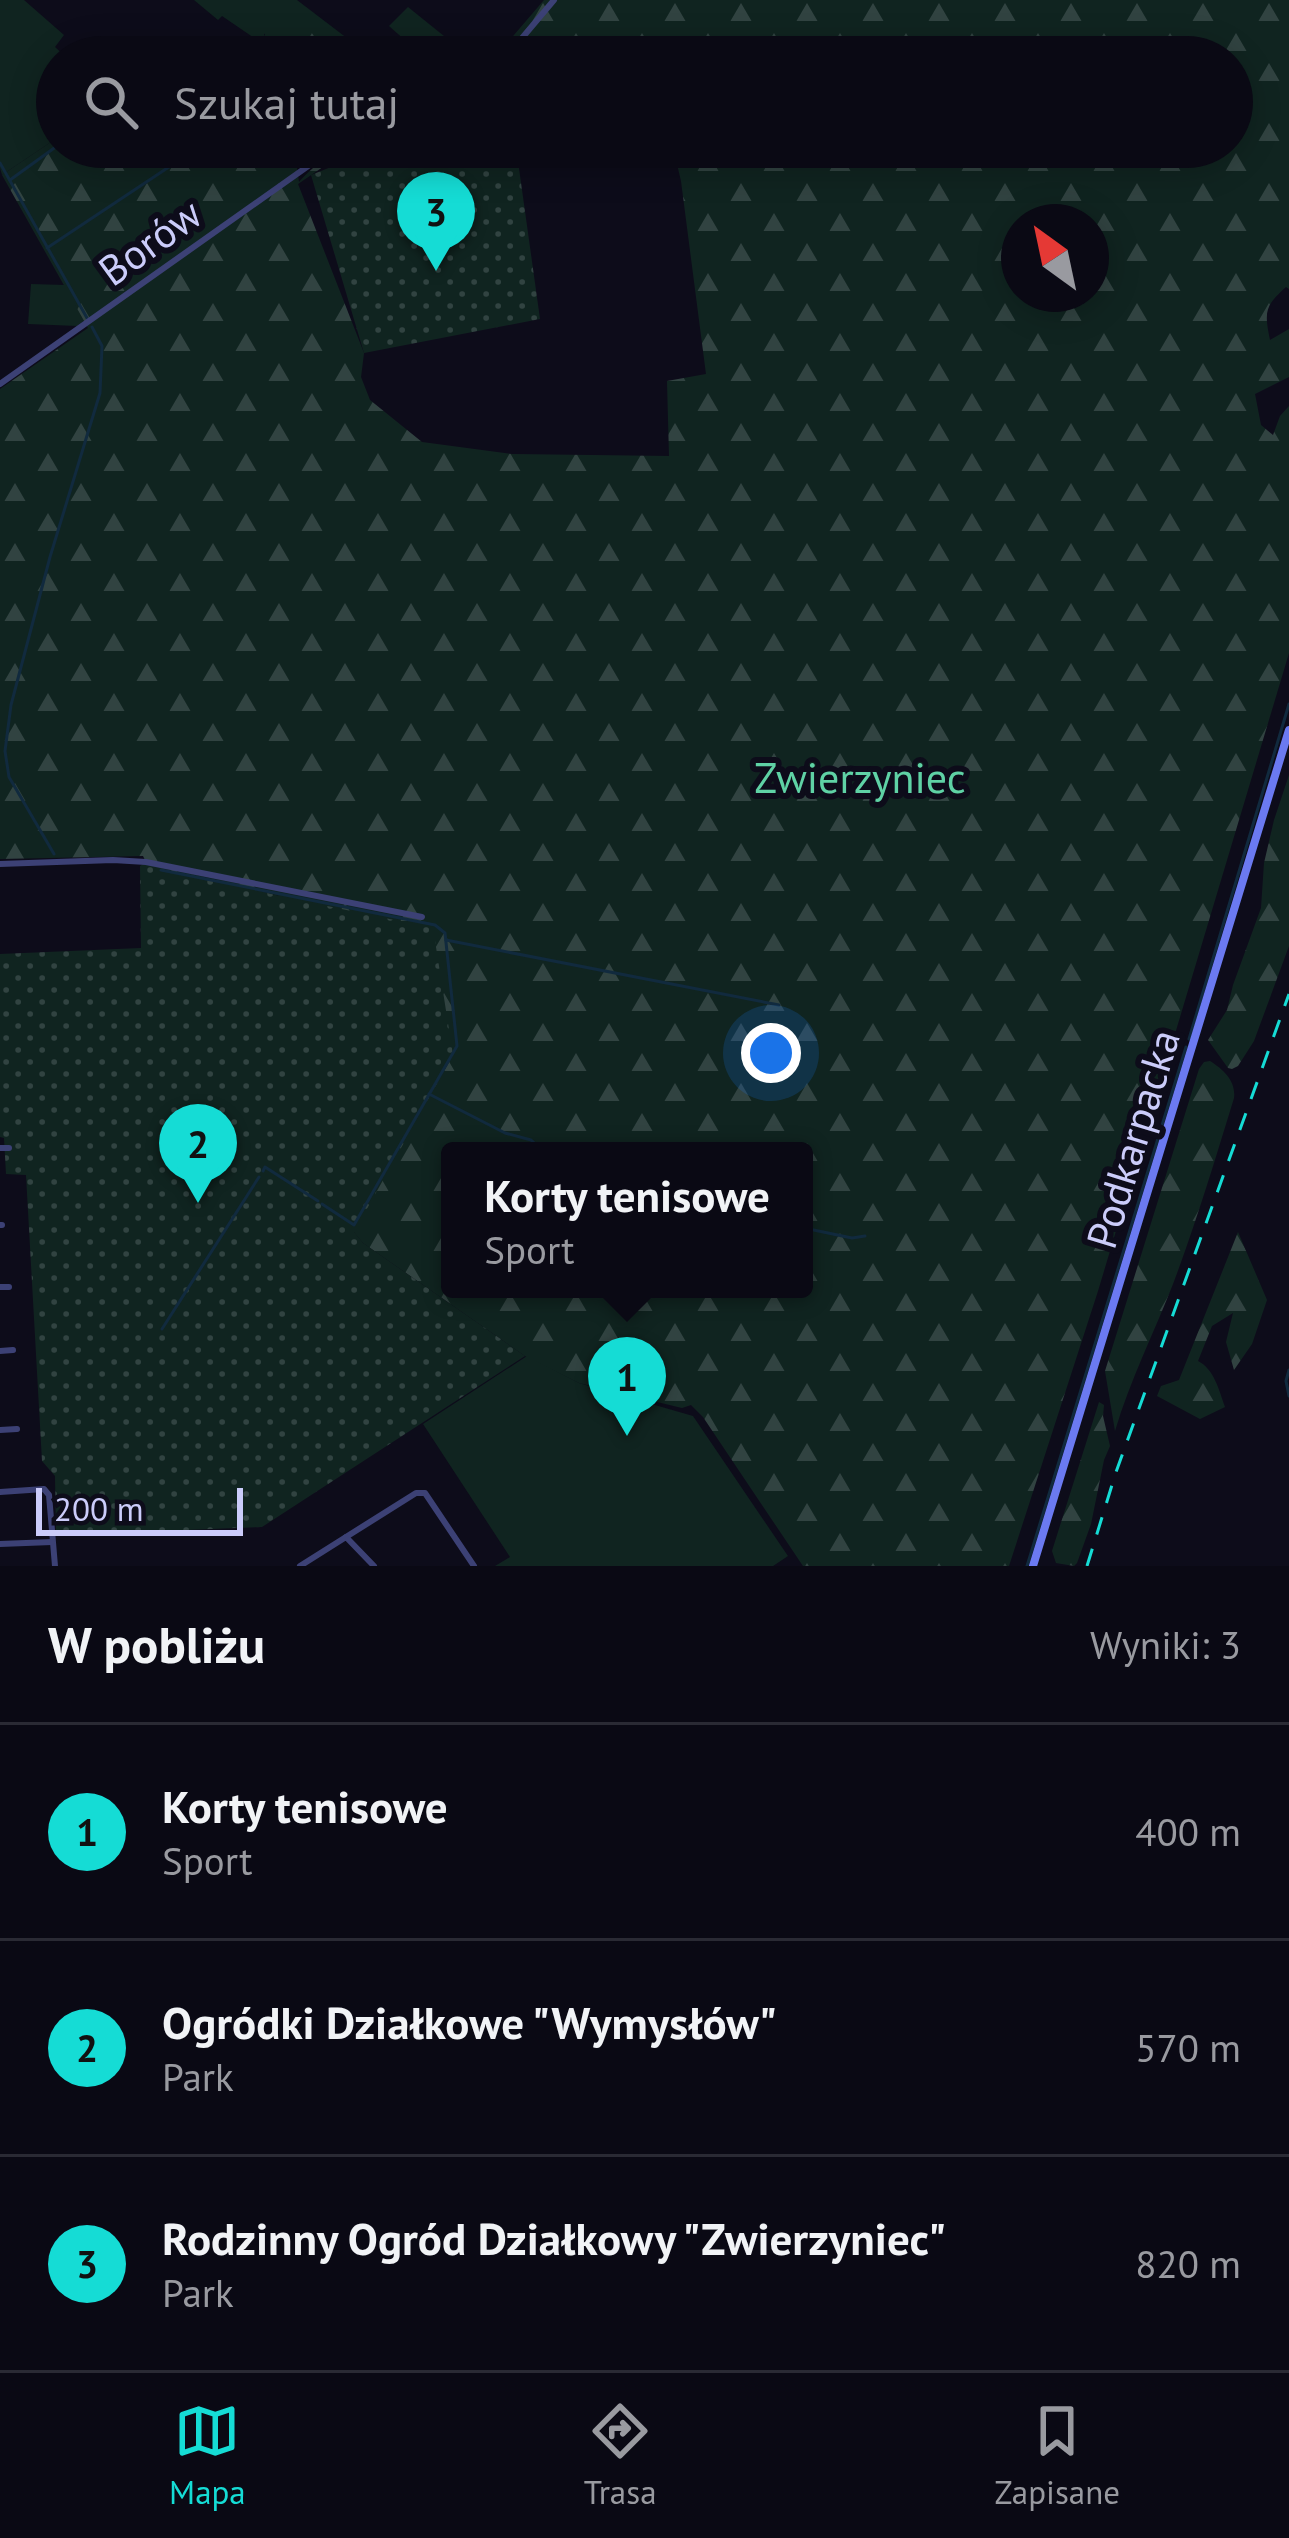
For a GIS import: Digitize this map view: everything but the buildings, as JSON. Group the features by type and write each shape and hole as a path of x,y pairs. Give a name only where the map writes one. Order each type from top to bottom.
{"main road":[{"name":"Podkarpacka","path":"1034,1566 1289,730"}],"street":[{"path":"524,36 554,0"},
{"name":"Borów","path":"0,384 305,168"},
{"path":"0,864 133,860 422,916"},
{"path":"0,1351 14,1350"},
{"path":"0,1430 17,1429"},
{"path":"0,1492 44,1489 50,1495 55,1566"},
{"path":"300,1566 416,1493 424,1493 474,1566"},
{"path":"346,1537 374,1566"},
{"path":"0,1544 52,1542"}],"green space":[{"path":"0,0 24,0 64,35 36,36 36,152 2,175"},
{"path":"194,0 297,0 344,36 290,32 251,36 222,16 218,20"},
{"name":"Zwierzyniec","path":"544,0 1289,0 1289,289 1274,299 1267,315 1270,340 1289,329 1289,377 1255,394 1261,425 1273,435 1289,406 1289,653 1098,1291 1009,1566 803,1566 691,1405 682,1408 579,1383 525,1356 442,1298 813,1298 813,1142 441,1142 441,1297 353,1231 453,1055 279,896 146,862 143,856 0,859 0,389 88,328 2,175 36,152 36,168 297,168 299,182 313,168 321,168 298,184 364,353 361,377 370,400 422,442 512,454 669,456 667,381 706,374 678,168 1253,168 1253,36 513,36"},
{"path":"408,7 444,36 400,36 389,26"},
{"path":"265,28 306,30 317,36 265,36"},
{"path":"328,168 519,168 540,319 364,353 311,175"},
{"path":"31,284 65,285 84,321 77,326 28,324"},
{"path":"1289,775 1289,946 1254,1041 1232,1069 1208,1040 1227,1010 1261,908 1264,863"},
{"path":"146,862 433,928 453,1055 354,1232 363,1243 525,1356 262,1527 56,1535 55,1476 42,1461 26,1175 6,1174 4,1138 0,1137 0,954 141,948 140,866"},
{"path":"1210,1061 1228,1076 1234,1098 1181,1261 1115,1431 1105,1371 1199,1069"},
{"path":"1238,1232 1267,1300 1252,1344 1234,1370 1226,1342 1233,1313 1212,1326 1198,1361 1212,1375 1225,1407 1200,1419 1157,1396 1161,1386 1179,1380"},
{"path":"527,1356 579,1383 693,1416 788,1556 773,1566 495,1566 510,1557 423,1424"},
{"path":"1099,1402 1104,1405 1110,1446 1091,1524 1077,1563 1056,1563 1052,1551"}],"waterway":[{"path":"10,180 36,161"},
{"path":"0,163 87,318"},
{"path":"47,248 167,168"},
{"path":"54,854 9,777 5,751 11,705 50,557 100,393 102,346 92,327"},
{"path":"1189,1039 1289,704"},
{"path":"161,870 435,925 445,933 457,1046 354,1225 322,1204"},
{"path":"446,940 779,1005"},
{"path":"1027,1566 1186,1047"},
{"path":"429,1094 505,1133 533,1142"},
{"path":"263,1171 265,1167 318,1201"},
{"path":"162,1329 259,1177"},
{"path":"813,1230 865,1236"},
{"path":"1289,1370 1289,1396"}],"railway":[{"path":"1087,1566 1116,1472 1289,994"}],"place":[{"name":"Rodzinny Ogród Działkowy \"Zwierzyniec\"","path":"436,271"},
{"name":"Ogródki Działkowe \"Wymysłów\"","path":"198,1203"},
{"name":"Korty tenisowe","path":"627,1436"}]}
